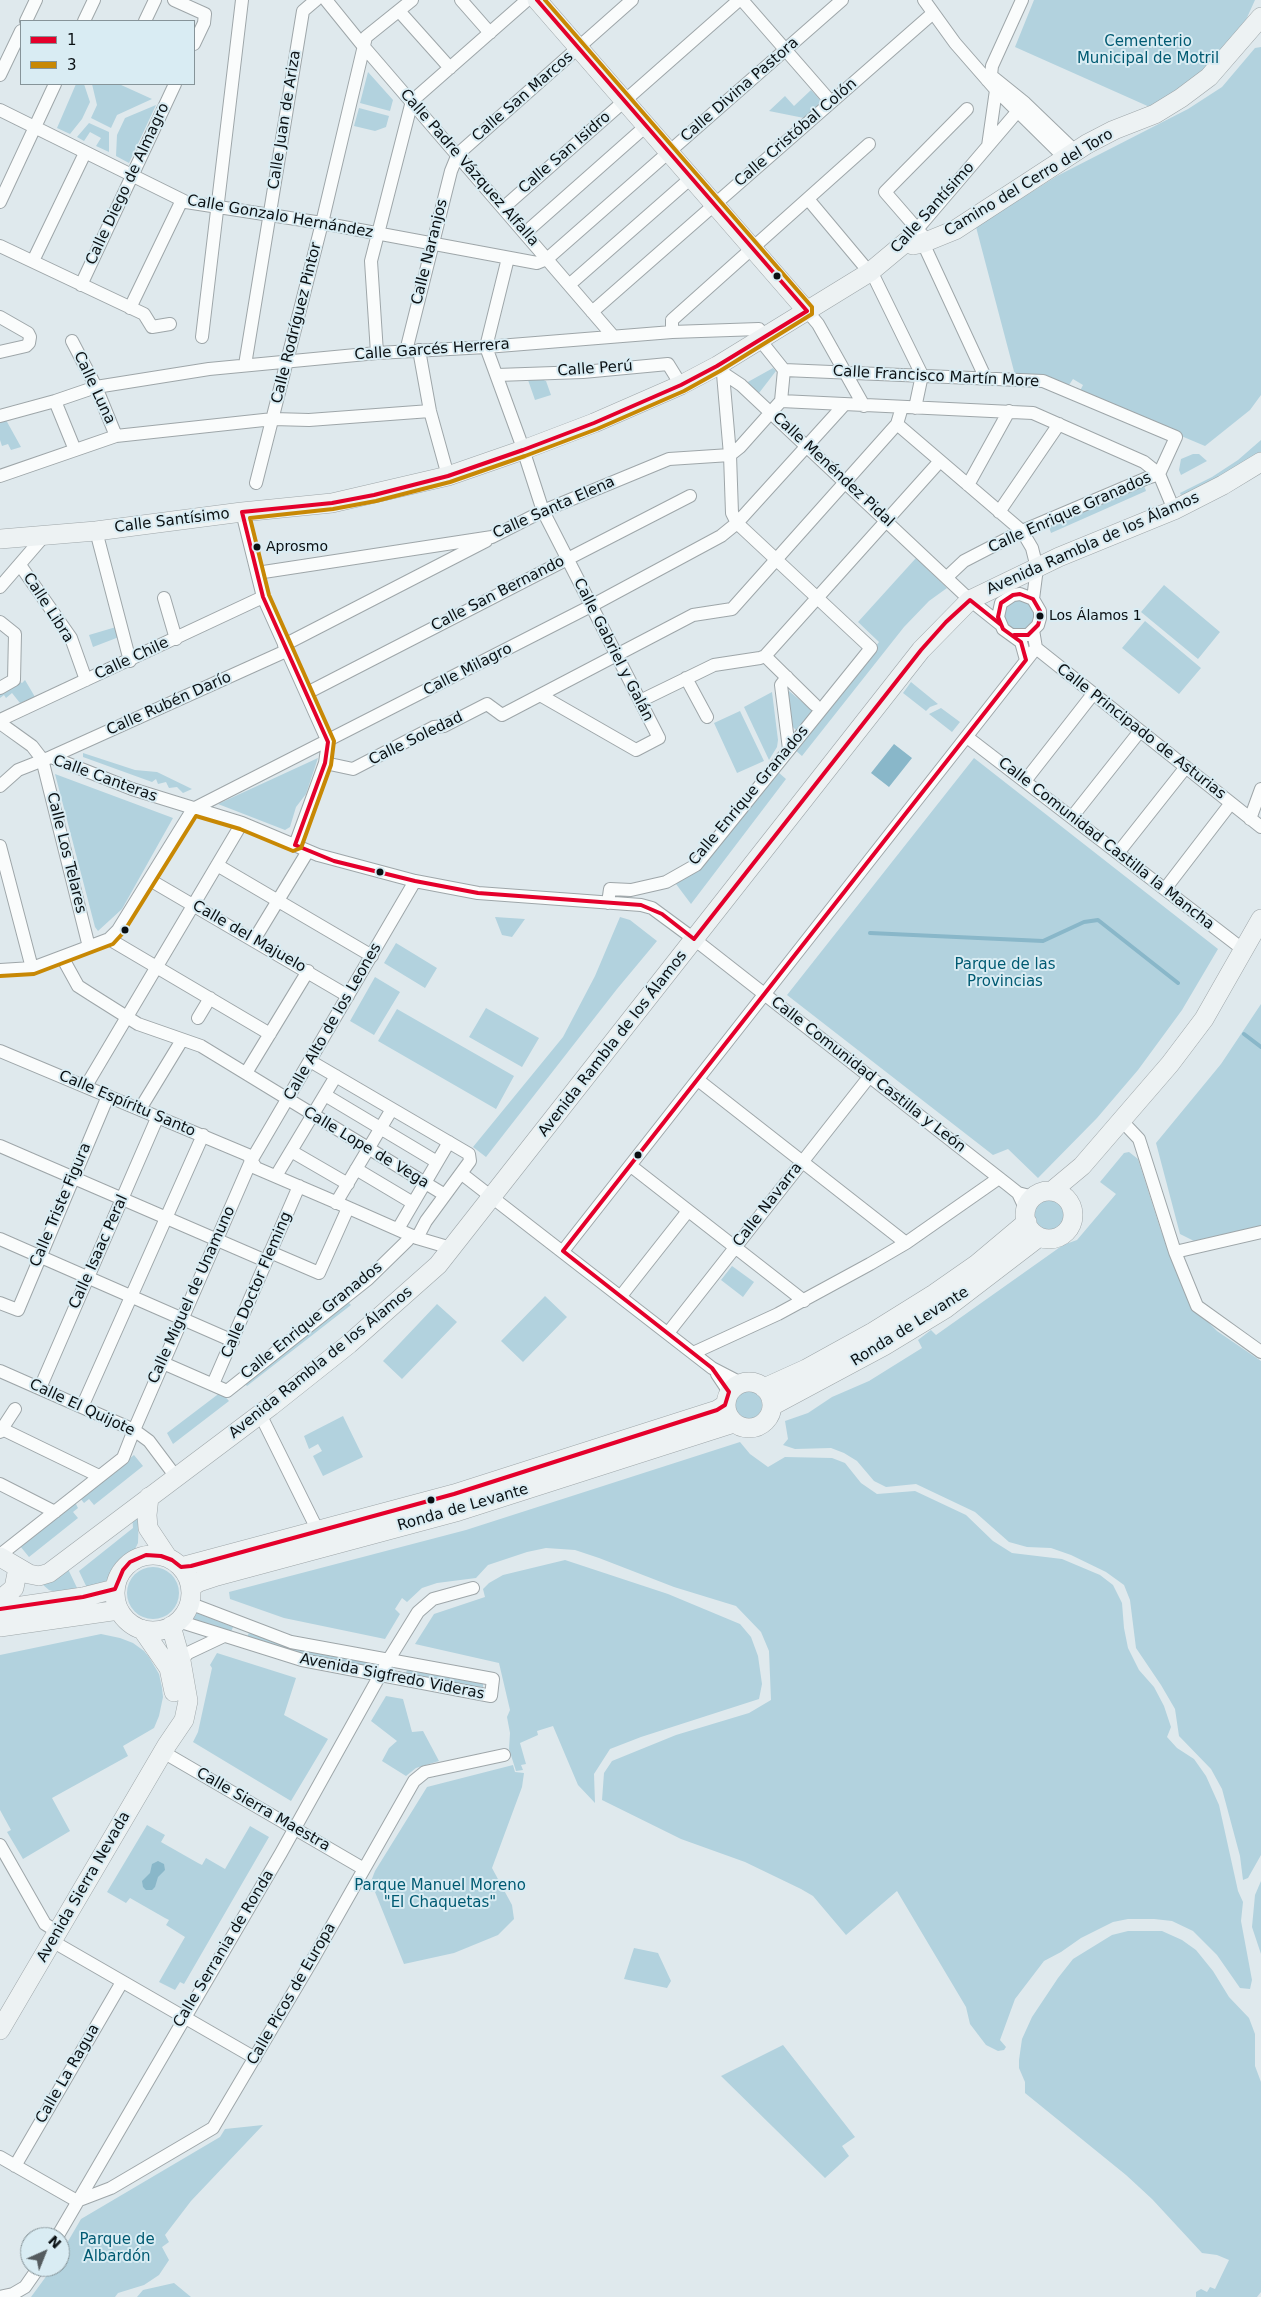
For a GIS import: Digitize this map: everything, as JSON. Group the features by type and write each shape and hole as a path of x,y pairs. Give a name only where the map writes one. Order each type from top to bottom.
{"main road":[{"path":"537,0 808,311"},
{"name":"Camino del Cerro del Toro","path":"919,239 955,230 1071,155 1114,130 1155,114 1181,98 1209,77 1261,17"},
{"name":"Calle Santísimo","path":"0,539 96,531 242,512 332,503 448,476 594,423 720,370 763,338 870,272 919,239"},
{"name":"Avenida Rambla de los Álamos","path":"0,1556 18,1568 38,1576 49,1573 260,1414 349,1344 438,1265 921,650 970,600 1037,568 1174,510 1223,485 1261,462"},
{"path":"1052,1191 1082,1166 1122,1121 1204,1020 1245,951 1261,919"},
{"path":"1072,1205 1063,1195 1052,1191 1045,1191 1026,1205 1034,1233 1040,1237 1056,1238 1069,1229 1073,1221 1072,1205 1082,1166"},
{"name":"Ronda de Levante","path":"764,1388 806,1369 873,1332 934,1294 977,1264 1026,1205"},
{"name":"Ronda de Levante","path":"190,1595 199,1582 217,1576 485,1503 734,1423 741,1428 756,1428 769,1418 772,1406 876,1350 945,1309 1040,1237"},
{"path":"734,1423 729,1418 732,1394 753,1382 764,1388 772,1399 772,1406"},
{"name":"Ronda de Levante","path":"140,1557 146,1555 174,1563 318,1531 462,1491 717,1410 732,1394"},
{"path":"150,1497 147,1515 148,1528 174,1563 187,1576 190,1595 175,1624 162,1630 142,1629 129,1622 119,1610 115,1589 123,1570 140,1557 143,1513 150,1497"},
{"path":"0,1600 14,1588 18,1568"},
{"path":"18,1568 39,1590 63,1600"},
{"path":"0,1610 115,1589"},
{"path":"0,1627 119,1610"},
{"name":"Avenida Sierra Nevada","path":"0,2030 165,1748 184,1720 188,1701 181,1661 172,1636 175,1624"},
{"name":"Avenida Sierra Nevada","path":"142,1629 169,1668 176,1697 165,1748"}],"street":[{"path":"26,20 36,0"},
{"path":"84,20 94,0"},
{"path":"145,20 155,0"},
{"path":"174,0 205,14 204,23 195,42"},
{"path":"202,337 242,0"},
{"name":"Calle Juan de Ariza","path":"245,365 303,11 316,0"},
{"name":"Calle Padre Vázquez Alfalla","path":"326,0 364,47 613,336"},
{"path":"364,47 366,37 412,0"},
{"path":"461,0 490,33"},
{"path":"377,353 371,261 412,101 527,0"},
{"name":"Calle San Marcos","path":"458,154 632,0"},
{"path":"741,0 831,102"},
{"name":"Calle San Isidro","path":"503,208 741,0"},
{"name":"Calle Divina Pastora","path":"547,259 842,0"},
{"path":"924,0 932,14 989,78 996,90 1017,112 1071,155"},
{"path":"989,78 992,66 1022,0"},
{"path":"399,11 450,68"},
{"name":"Calle Cristóbal Colón","path":"592,312 932,14"},
{"path":"0,76 20,33"},
{"name":"Calle Rodríguez Pintor","path":"256,483 322,223 364,47"},
{"path":"989,78 1025,103 1071,155"},
{"path":"0,202 55,85"},
{"name":"Calle Diego de Almagro","path":"81,285 175,85"},
{"path":"988,146 996,90"},
{"path":"967,109 885,192 919,239 986,379"},
{"name":"Calle Gonzalo Hernández","path":"0,110 182,200 270,216 322,223 378,235 536,263 547,259"},
{"name":"Calle Santísimo","path":"919,239 988,146 1017,112"},
{"path":"525,233 646,126"},
{"path":"672,332 672,320 869,144"},
{"path":"33,261 85,153"},
{"name":"Calle Naranjos","path":"406,351 451,171 458,154"},
{"path":"569,285 691,178"},
{"path":"540,695 692,615 732,609 896,424 908,408 922,374 876,279 808,198"},
{"path":"130,308 182,200"},
{"path":"0,246 144,314 152,328 170,324"},
{"path":"486,347 508,258"},
{"path":"808,311 818,324 864,406"},
{"path":"0,318 28,333 29,343 20,348 0,352"},
{"name":"Calle Garcés Herrera","path":"0,416 96,387 245,365 377,353 486,347 672,332 759,329 763,338"},
{"path":"730,455 740,447 781,401 784,370 763,338"},
{"name":"Calle Luna","path":"72,341 96,387 116,436"},
{"name":"Calle Gabriel y Galán","path":"486,347 543,511 659,738 636,750 540,695"},
{"path":"419,350 430,411 448,476"},
{"name":"Calle Perú","path":"497,375 584,372 668,364 681,385"},
{"path":"720,370 730,455 732,513 738,523 818,597"},
{"name":"Calle Menéndez Pidal","path":"720,370 741,385 948,577"},
{"name":"Calle Francisco Martín More","path":"784,370 922,374 1043,381 1176,437"},
{"path":"54,401 74,450"},
{"path":"781,401 1033,413 1144,462 1160,474 1174,510"},
{"name":"Calle Milagro","path":"193,809 328,742 722,536 738,523 844,405"},
{"path":"0,476 116,436 273,419 309,420 430,411"},
{"path":"968,485 1009,411"},
{"path":"896,424 1022,531 1032,548 1037,568 1033,599 1040,611 1040,618 1028,635 1008,633 1000,624 970,600 948,577"},
{"path":"999,512 1059,424"},
{"name":"Calle Enrique Granados","path":"948,577 964,561 1022,531 1160,474 1176,437"},
{"name":"Calle Santa Elena","path":"257,573 492,536 543,511 668,458 730,455"},
{"path":"640,701 714,665 765,656 940,461"},
{"name":"Calle San Bernando","path":"307,693 690,496"},
{"path":"242,512 263,597 328,742 325,763 295,845"},
{"path":"96,531 130,660"},
{"path":"0,587 44,536"},
{"name":"Calle Rubén Darío","path":"0,786 18,770 73,747 285,648 463,554 492,536"},
{"name":"Calle Libra","path":"20,565 71,638 86,680"},
{"path":"1000,624 998,610 1006,598 1020,594 1033,599"},
{"name":"Calle Chile","path":"0,722 263,597"},
{"name":"Calle Enrique Granados","path":"608,903 610,889 631,890 666,882 696,865 871,648 818,597"},
{"path":"164,598 176,639"},
{"path":"0,622 14,634 14,680 0,688"},
{"path":"563,1251 883,840 1036,648 1033,630"},
{"path":"1014,635 1021,642 1026,660"},
{"name":"Calle Principado de Asturias","path":"1036,648 1261,827"},
{"path":"765,656 815,705"},
{"path":"787,677 781,685 789,750"},
{"path":"686,678 706,717"},
{"path":"1025,781 1093,694"},
{"name":"Calle Soledad","path":"325,763 353,769 434,728 444,726 487,704 502,715 540,695"},
{"name":"Calle Canteras","path":"0,722 46,758 132,789 242,823 334,861 415,882"},
{"path":"1072,817 1140,731"},
{"name":"Calle Comunidad Castilla la Mancha","path":"967,736 1245,951"},
{"path":"72,766 68,755 73,747"},
{"name":"Calle Los Telares","path":"46,758 90,947"},
{"path":"1118,853 1186,767"},
{"path":"1250,819 1261,789"},
{"path":"282,840 295,831 304,807 312,799"},
{"path":"1165,889 1231,803"},
{"path":"0,970 32,968 109,939 118,930 193,809"},
{"path":"86,1086 242,823"},
{"path":"254,940 310,852 304,840 302,825"},
{"path":"0,846 32,968"},
{"path":"217,865 372,956"},
{"name":"Calle del Majuelo","path":"150,880 348,996"},
{"name":"Calle Comunidad Castilla y León","path":"415,882 478,893 641,905 652,908 999,1178 1026,1205"},
{"name":"Calle Alto de los Leones","path":"251,1161 415,882"},
{"path":"109,939 270,1034"},
{"name":"Calle Lope de Vega","path":"62,957 78,986 138,1024 201,1046 445,1195"},
{"path":"246,1073 308,972"},
{"path":"198,1018 210,998"},
{"path":"140,1109 182,1040"},
{"name":"Calle Espíritu Santo","path":"0,1051 248,1155 256,1168 398,1229 412,1239 451,1248"},
{"path":"310,1061 469,1154 470,1161 462,1174 712,1368 732,1394"},
{"path":"276,1176 336,1076"},
{"name":"Calle Navarra","path":"668,1333 869,1077"},
{"path":"698,1080 906,1243"},
{"path":"325,1095 437,1162"},
{"name":"Calle Triste Figura","path":"6,1305 18,1310 72,1177 108,1096"},
{"path":"0,1146 217,1240 319,1274 348,1184 392,1109"},
{"name":"Calle Isaac Peral","path":"40,1388 158,1116"},
{"path":"1122,1121 1138,1139 1174,1252 1197,1306 1261,1352"},
{"path":"82,1407 133,1297 203,1135"},
{"path":"398,1229 449,1142"},
{"path":"291,1151 348,1184"},
{"name":"Calle Miguel de Unamuno","path":"134,1430 251,1161"},
{"path":"631,1166 804,1301"},
{"path":"356,1170 413,1203"},
{"name":"Calle Enrique Granados","path":"213,1384 227,1391 368,1278 412,1239 462,1174"},
{"path":"693,1353 804,1301 906,1243 999,1178"},
{"name":"Calle Doctor Fleming","path":"213,1384 299,1186"},
{"path":"621,1296 688,1211"},
{"path":"1174,1252 1261,1232"},
{"path":"0,1239 183,1317 233,1341"},
{"path":"162,1363 213,1384"},
{"name":"Calle El Quijote","path":"0,1371 134,1430 149,1441 176,1477"},
{"path":"15,1408 1,1430 99,1476"},
{"path":"260,1414 318,1531"},
{"name":"Avenida Rambla de los Álamos","path":"0,1556 123,1458 134,1430"},
{"path":"0,1484 55,1512"},
{"name":"Calle Serrania de Ronda","path":"63,2227 183,2017 295,1829 389,1659 425,1604 433,1599 473,1588"},
{"name":"Avenida Sigfredo Videras","path":"175,1624 224,1636 294,1658 492,1696 493,1679 291,1642 190,1595"},
{"path":"181,1661 188,1652 224,1636"},
{"name":"Calle Sierra Maestra","path":"165,1748 295,1829 364,1869"},
{"name":"Calle Picos de Europa","path":"78,2201 111,2188 212,2128 256,2058 414,1780 425,1772 504,1755"},
{"path":"0,1845 4,1860 55,1937 122,1982 256,2058"},
{"name":"Calle La Ragua","path":"15,2166 122,1982"},
{"path":"0,2157 78,2201"},
{"path":"0,2297 13,2294 25,2287 32,2277"}],"green space":[{"name":"Cementerio Municipal de Motril","path":"1034,0 1255,0 1245,22 1199,76 1152,108 1015,47"},
{"path":"1261,47 1261,395 1250,410 1205,446 1079,393 1083,385 1073,379 1067,388 1015,375 976,227 1057,176 1188,109 1222,87 1255,48"},
{"path":"368,72 393,100 390,111 360,103"},
{"path":"76,85 84,85 90,102 82,119 70,134 57,128"},
{"path":"92,85 121,85 152,99 117,115 111,128 91,118 97,105"},
{"path":"811,90 822,102 804,118 769,111 785,96 794,106"},
{"path":"156,105 129,163 116,156 117,135 125,118"},
{"path":"359,108 389,116 386,127 375,131 354,126"},
{"path":"89,123 109,132 109,152 96,146 101,138 90,132 84,141 77,137"},
{"path":"773,368 776,371 759,393 746,383"},
{"path":"541,379 546,381 551,395 535,400 528,380"},
{"path":"6,420 21,447 11,450 8,444 2,446 0,422"},
{"path":"1261,440 1261,454 1196,491 1181,495 1180,493 1212,477 1238,460"},
{"path":"1193,454 1199,454 1207,461 1181,475 1179,470 1181,459"},
{"path":"1143,483 1146,491 1051,533 1048,524"},
{"path":"916,558 947,588 929,601 904,627 802,756 795,750 879,642 858,622"},
{"path":"1164,585 1220,632 1198,659 1141,612"},
{"path":"1019,600 1025,601 1033,609 1033,621 1025,629 1019,630 1013,629 1005,621 1004,615 1005,609 1013,601"},
{"path":"1145,621 1201,668 1179,694 1122,648"},
{"path":"116,627 119,637 93,647 89,635"},
{"path":"17,680 22,683 25,680 35,697 20,703 12,693 6,698 4,695 0,698 0,690"},
{"path":"911,682 938,704 926,711 903,693"},
{"path":"789,691 813,711 797,731 792,726 787,695"},
{"path":"772,692 778,740 777,747 769,760 744,707"},
{"path":"941,708 960,722 952,732 929,714"},
{"path":"740,711 764,761 737,773 714,723"},
{"path":"83,753 135,770 157,772 192,789 183,793 177,787 169,788 166,782 158,784 156,779 152,782 83,757"},
{"path":"318,758 306,794 296,807 290,827 285,830 218,804"},
{"name":"Parque de las Provincias","path":"974,758 1218,949 1182,1010 1138,1070 1097,1118 1038,1178 1008,1149 993,1155 787,995"},
{"path":"778,772 786,779 691,904 676,884 699,866"},
{"path":"55,774 173,818 122,909 98,931 95,927"},
{"path":"495,917 525,919 512,937 502,935"},
{"path":"620,917 630,920 657,941 617,989 486,1157 473,1147 563,1037 595,976"},
{"path":"396,943 437,968 425,988 384,963"},
{"path":"375,977 400,992 374,1035 350,1021"},
{"path":"1261,1004 1261,1226 1194,1241 1180,1234 1156,1143 1221,1064"},
{"path":"486,1008 539,1038 522,1067 469,1037"},
{"path":"397,1009 514,1076 496,1109 378,1041"},
{"path":"1129,1152 1138,1159 1161,1231 1182,1283 1200,1314 1217,1331 1261,1361 1261,1855 1248,1878 1243,1880 1240,1856 1222,1789 1211,1769 1179,1736 1175,1709 1136,1648 1130,1600 1124,1585 1106,1572 1071,1555 1051,1548 1027,1547 1009,1542 975,1512 916,1484 886,1487 874,1481 857,1461 844,1453 831,1448 795,1449 783,1445 788,1439 785,1421 808,1413 832,1397 869,1381 922,1348 918,1340 931,1330 936,1335 1063,1245 1077,1240 1116,1194 1100,1182 1124,1153"},
{"path":"1049,1198 1061,1203 1066,1215 1061,1227 1049,1232 1037,1227 1032,1215 1037,1203"},
{"path":"732,1266 754,1282 743,1297 721,1280"},
{"path":"545,1296 567,1317 523,1362 501,1341"},
{"path":"347,1301 351,1305 247,1386 243,1382"},
{"path":"437,1304 457,1322 402,1379 383,1361"},
{"path":"748,1391 758,1395 762,1405 758,1415 748,1419 738,1415 734,1405 738,1395"},
{"path":"221,1392 229,1401 173,1444 167,1433"},
{"path":"343,1416 363,1457 323,1476 313,1456 322,1451 318,1444 309,1449 304,1436"},
{"path":"740,1442 750,1454 768,1467 785,1457 832,1458 845,1463 861,1483 877,1494 915,1491 966,1515 993,1541 1012,1553 1062,1559 1100,1575 1113,1585 1122,1603 1128,1648 1139,1670 1154,1687 1164,1706 1171,1727 1167,1737 1177,1748 1194,1759 1206,1776 1219,1805 1238,1891 1243,1902 1241,1921 1252,1980 1250,1989 1240,1988 1217,1955 1193,1931 1172,1921 1128,1919 1113,1922 1081,1938 1044,1961 1015,1999 1000,2040 1006,2047 1004,2050 998,2051 986,2045 970,2024 966,2007 897,1891 846,1935 813,1896 801,1889 745,1862 681,1839 602,1800 604,1773 612,1761 676,1735 749,1713 771,1700 769,1651 761,1632 736,1606 674,1587 575,1550 546,1548 527,1552 488,1565 476,1578 437,1583 422,1588 407,1602 402,1598 395,1609 400,1614 385,1639 284,1618 230,1599 229,1592 466,1530"},
{"path":"134,1455 143,1466 94,1505 89,1499 84,1503 80,1498"},
{"path":"75,1502 78,1508 73,1512 78,1518 29,1557 20,1546"},
{"path":"139,1512 138,1543 135,1549 114,1565 105,1584 87,1588 79,1571 133,1528 132,1515"},
{"path":"565,1560 668,1594 740,1624 751,1637 758,1656 762,1684 759,1699 641,1737 610,1749 594,1774 595,1803 578,1785 553,1726 537,1731 538,1735 520,1743 526,1764 521,1765 523,1770 516,1771 509,1749 510,1733 507,1717 510,1710 499,1663 415,1644 434,1614 485,1597 483,1589 503,1575"},
{"path":"153,1567 163,1569 171,1575 177,1583 179,1593 177,1603 171,1611 163,1617 153,1619 143,1617 135,1611 129,1603 127,1593 129,1583 135,1575 143,1569"},
{"path":"68,1569 78,1590 56,1592 49,1590 36,1579"},
{"path":"194,1612 233,1627 231,1632 190,1618"},
{"path":"249,1633 280,1644 367,1662 364,1666 277,1648 247,1637"},
{"path":"101,1634 133,1643 149,1657 159,1674 162,1688 163,1697 159,1716 154,1728 123,1746 128,1756 52,1798 70,1831 23,1859 7,1832 11,1830 0,1810 0,1655"},
{"path":"217,1653 296,1678 284,1715 328,1739 291,1801 193,1742 198,1732 212,1668 210,1665"},
{"path":"407,1670 483,1684 483,1689 406,1673"},
{"path":"386,1696 403,1699 412,1732 423,1731 439,1761 416,1768 406,1776 382,1761 389,1748 397,1741 371,1721"},
{"name":"Parque Manuel Moreno \"El Chaquetas\"","path":"513,1765 515,1772 524,1773 522,1787 492,1868 512,1905 514,1919 498,1935 454,1953 404,1964 375,1892 370,1892 368,1889 375,1871 427,1787"},
{"path":"147,1825 165,1835 161,1842 198,1863 202,1865 206,1858 225,1869 250,1826 269,1837 184,1984 180,1982 175,1990 159,1982 185,1937 166,1925 169,1920 130,1898 126,1903 107,1892"},
{"path":"1261,1881 1261,1954 1252,1927 1255,1895"},
{"path":"1128,1931 1162,1931 1182,1940 1196,1950 1213,1971 1229,1997 1249,2018 1255,2034 1255,2066 1261,2082 1261,2292 1257,2297 1196,2297 1196,2292 1201,2289 1207,2292 1210,2287 1215,2289 1229,2260 1217,2255 1202,2253 1152,2199 1126,2175 1025,2093 1025,2082 1019,2068 1019,2060 1022,2039 1032,2017 1073,1959 1112,1935"},
{"path":"634,1948 658,1953 671,1981 667,1988 624,1979"},
{"path":"783,2045 855,2137 842,2146 849,2156 825,2178 721,2076"},
{"name":"Parque de Albardón","path":"263,2125 191,2201 165,2235 169,2242 162,2247 169,2260 159,2275 144,2285 118,2293 115,2297 31,2297 46,2277 70,2277 70,2238 81,2219 220,2137 225,2129"},
{"path":"174,2283 191,2297 137,2297 143,2290"}],"shaded area":[{"path":"894,744 912,758 889,787 871,773"},
{"path":"158,1861 164,1864 165,1870 158,1877 155,1887 152,1890 146,1890 143,1887 142,1881 150,1873 152,1864"}],"waterway":[{"path":"870,933 1043,941 1084,922 1098,920 1178,983"},
{"path":"1244,1034 1261,1047"}],"transit line":[{"name":"1","path":"537,0 807,311 717,366 681,385 594,423 523,450 448,476 374,495 332,503 242,512 263,597 328,742 325,763 295,845 334,861 415,881 478,893 641,905 662,914 694,939 921,650 946,622 970,600 1000,624"},
{"name":"3","path":"0,976 34,974 113,944 123,933 196,816 240,829 293,851 301,848 331,765 334,741 269,595 250,518 333,509 376,501 450,482 525,456 597,429 684,391 812,314 812,307 545,0"},
{"name":"1","path":"0,1609 83,1597 115,1589 123,1570 130,1562 146,1555 161,1556 172,1560 181,1567 191,1566 454,1494 717,1410 725,1405 729,1392 712,1368 563,1251 1026,660 1021,642 1003,629 998,617 1001,603 1013,595 1020,594 1033,599 1040,611 1040,618 1038,625 1028,635 1014,635"}],"place":[{"name":"Aprosmo","path":"257,547"},
{"name":"Los Álamos 1","path":"1040,616"}]}
